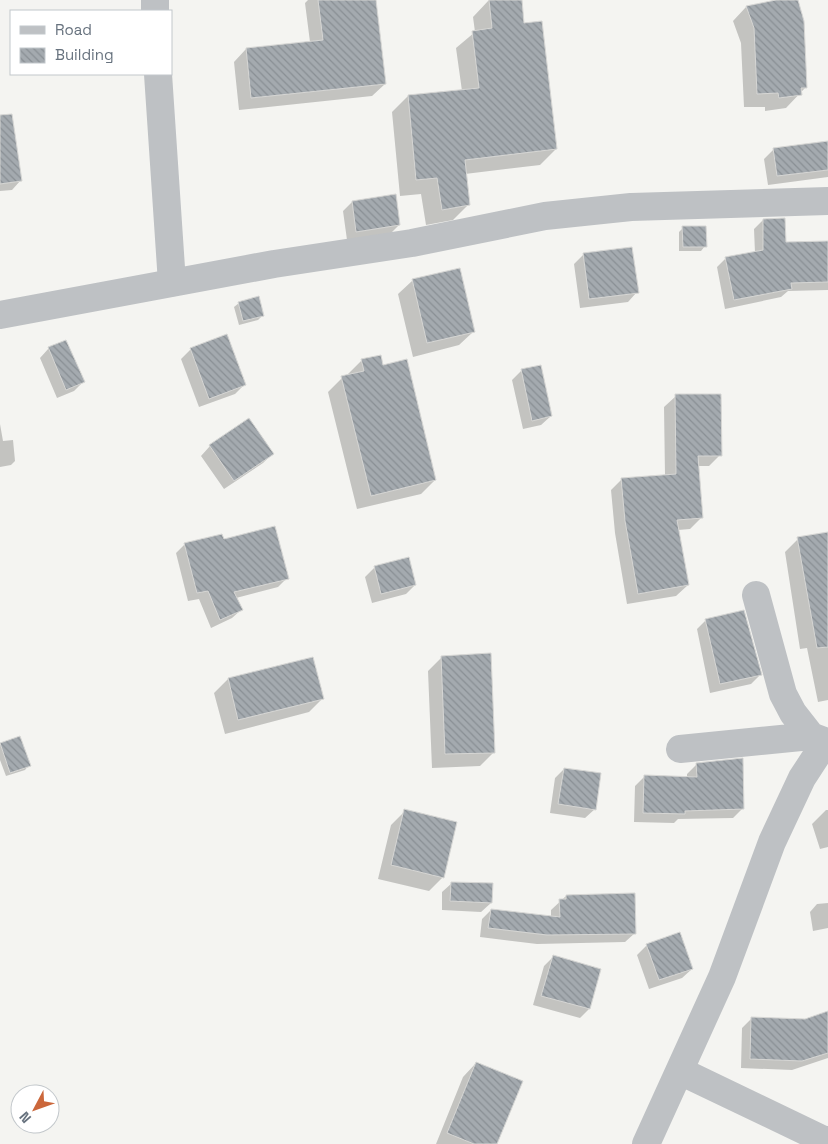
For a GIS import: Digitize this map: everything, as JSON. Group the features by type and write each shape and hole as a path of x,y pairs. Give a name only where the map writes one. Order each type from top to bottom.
{"street":[{"path":"158,75 172,283"},
{"path":"0,315 274,264 412,243 545,216 631,207 828,202"},
{"path":"756,595 784,694 793,713 822,740"},
{"path":"680,749 822,740"},
{"path":"646,1144 722,976 772,842 802,778 821,749 822,740"},
{"path":"680,1071 824,1140 828,1140"}],"building":[{"path":"318,0 376,0 386,84 251,98 246,48 323,40"},
{"path":"489,0 522,0 524,23 542,21 557,149 465,160 470,205 442,210 437,178 416,180 408,95 479,88 472,31 492,28"},
{"path":"776,0 798,0 804,21 807,88 801,88 802,95 779,98 778,93 757,94 754,28 746,6"},
{"path":"12,114 22,181 0,184 0,115"},
{"path":"828,141 828,170 777,176 773,148"},
{"path":"396,194 400,225 356,232 352,201"},
{"path":"785,218 786,242 828,241 828,282 791,283 792,289 734,300 725,257 763,250 763,219"},
{"path":"682,226 706,226 707,247 683,247"},
{"path":"632,247 639,293 589,299 583,253"},
{"path":"460,268 475,332 427,343 412,279"},
{"path":"259,296 264,316 243,321 238,302"},
{"path":"227,334 246,385 209,399 190,348"},
{"path":"66,340 85,382 66,390 48,347"},
{"path":"381,355 383,365 407,359 436,480 371,496 341,376 364,371 361,359"},
{"path":"541,365 552,416 532,421 521,369"},
{"path":"675,394 721,394 722,456 698,456 703,518 677,520 689,585 638,594 625,521 621,478 676,474"},
{"path":"249,418 274,454 234,481 209,445"},
{"path":"275,526 289,579 234,592 243,610 220,620 208,591 197,593 184,543 222,534 224,539"},
{"path":"828,532 828,647 817,648 797,537"},
{"path":"409,557 416,585 381,594 374,566"},
{"path":"744,610 762,675 720,684 705,619"},
{"path":"491,653 495,753 445,754 441,656"},
{"path":"313,657 324,699 238,720 228,678"},
{"path":"20,736 31,766 10,773 0,743"},
{"path":"743,758 744,809 685,811 685,814 643,813 644,775 697,777 696,763"},
{"path":"564,768 601,773 596,810 558,804"},
{"path":"404,809 457,822 444,878 391,865"},
{"path":"451,882 493,883 492,903 450,901"},
{"path":"635,893 636,934 547,935 488,928 491,909 560,917 559,899 566,899 566,895"},
{"path":"680,932 693,969 659,980 646,944"},
{"path":"553,955 601,969 590,1009 541,996"},
{"path":"828,1011 828,1053 802,1061 750,1059 751,1017 805,1019"},
{"path":"476,1062 523,1081 497,1144 474,1144 447,1133"}]}
